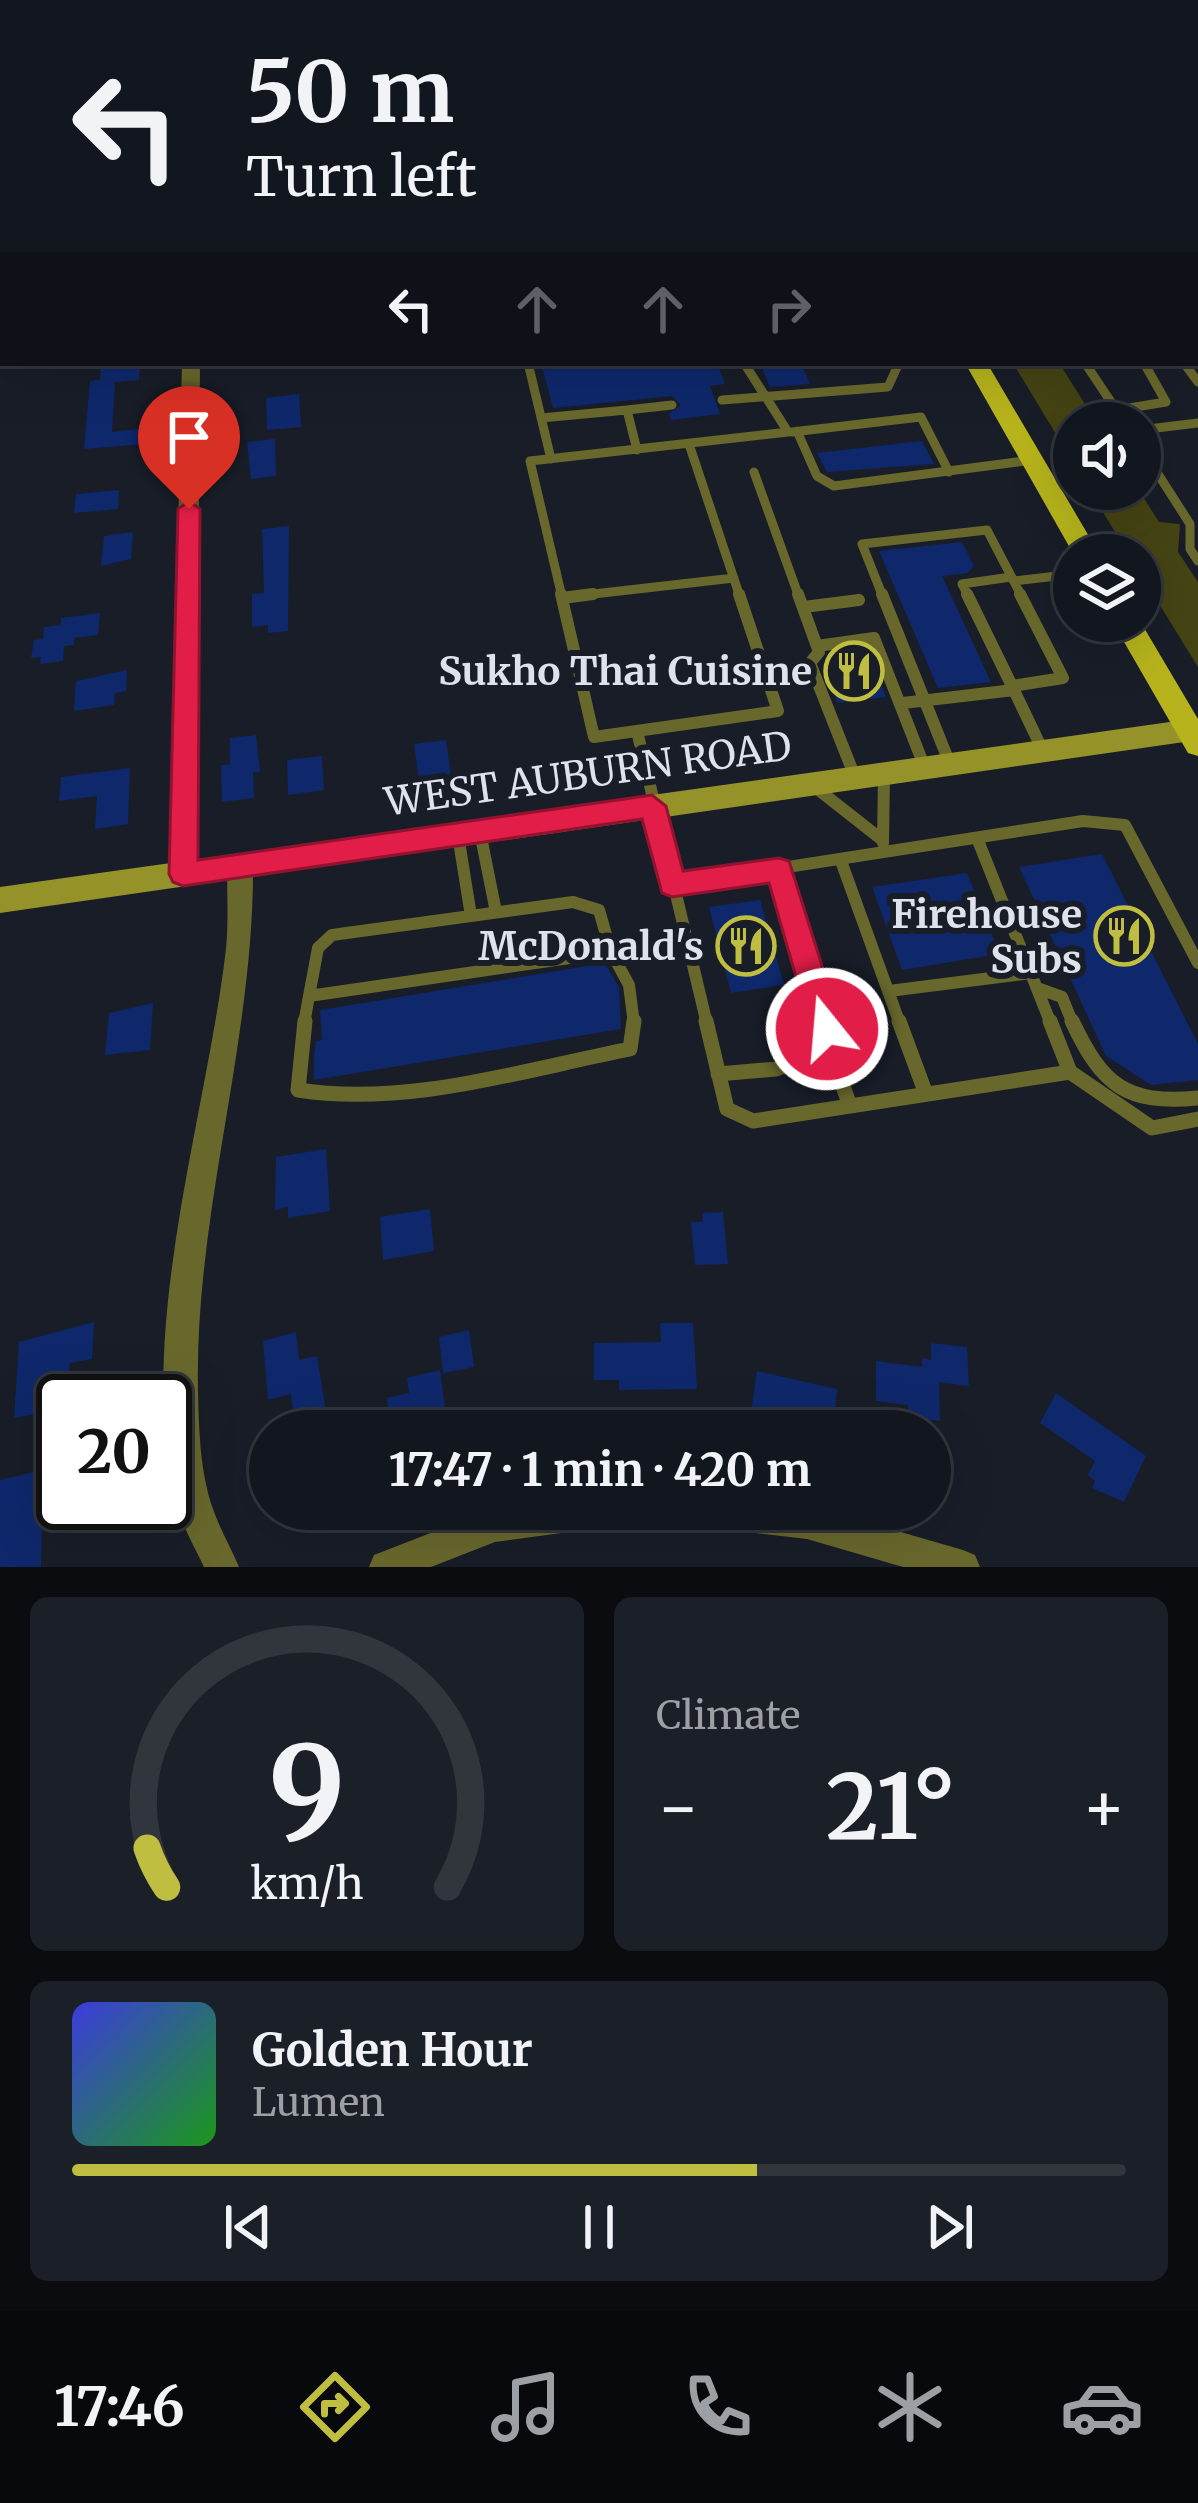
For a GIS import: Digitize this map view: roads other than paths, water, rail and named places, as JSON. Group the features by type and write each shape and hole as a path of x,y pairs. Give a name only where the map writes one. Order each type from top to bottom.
{"main road":[{"path":"978,366 1075,534"},
{"path":"1139,642 1195,735"},
{"name":"WEST AUBURN ROAD","path":"0,900 1043,751 1195,735"}],"street":[{"path":"183,874 191,366"},
{"path":"222,1567 199,1527 188,1472 187,1300 201,1155 238,954 240,866"},
{"path":"386,1567 484,1530"},
{"path":"835,1530 963,1567"}],"lane":[{"path":"529,366 551,459"},
{"path":"745,366 752,382 772,400 817,476 834,485 1032,460"},
{"path":"722,400 772,400 888,387 898,366"},
{"path":"1087,366 1112,402"},
{"path":"1146,366 1166,402 1161,403"},
{"path":"541,418 672,405"},
{"path":"627,410 638,450"},
{"path":"689,444 778,711 594,737 530,461 921,418 949,472"},
{"path":"1161,427 1198,423"},
{"path":"754,472 819,652 810,663 870,775 884,846"},
{"path":"1161,479 1194,530 1190,549 1198,561"},
{"path":"903,704 925,700 1013,688 1064,678 987,530 862,544 925,700 937,766"},
{"path":"1043,751 962,584 1053,576"},
{"path":"562,598 734,578"},
{"path":"803,607 859,599"},
{"path":"817,646 874,638 937,766"},
{"path":"637,731 727,1109 754,1121 1070,1072"},
{"path":"810,784 884,846"},
{"path":"672,885 841,861 884,846 977,838 1083,820 1125,825 1198,963"},
{"path":"469,834 496,912"},
{"path":"469,834 471,916"},
{"path":"977,838 1070,1072 1152,1128 1198,1119"},
{"path":"841,861 926,1094"},
{"path":"779,869 850,1106"},
{"path":"592,903 599,910 611,952 620,961 638,1030 630,1049 385,1093 319,1096 298,1090 295,1080 318,949 332,935 471,916 592,903"},
{"path":"309,996 611,952"},
{"path":"889,991 1034,980 1062,997 1087,1058 1137,1099 1158,1105 1198,1098"},
{"path":"718,1074 776,1069 830,1049"}],"place":[{"name":"Sukho Thai Cuisine","path":"854,671"},
{"name":"Firehouse Subs","path":"1124,936"},
{"name":"McDonald's","path":"746,946"}]}
